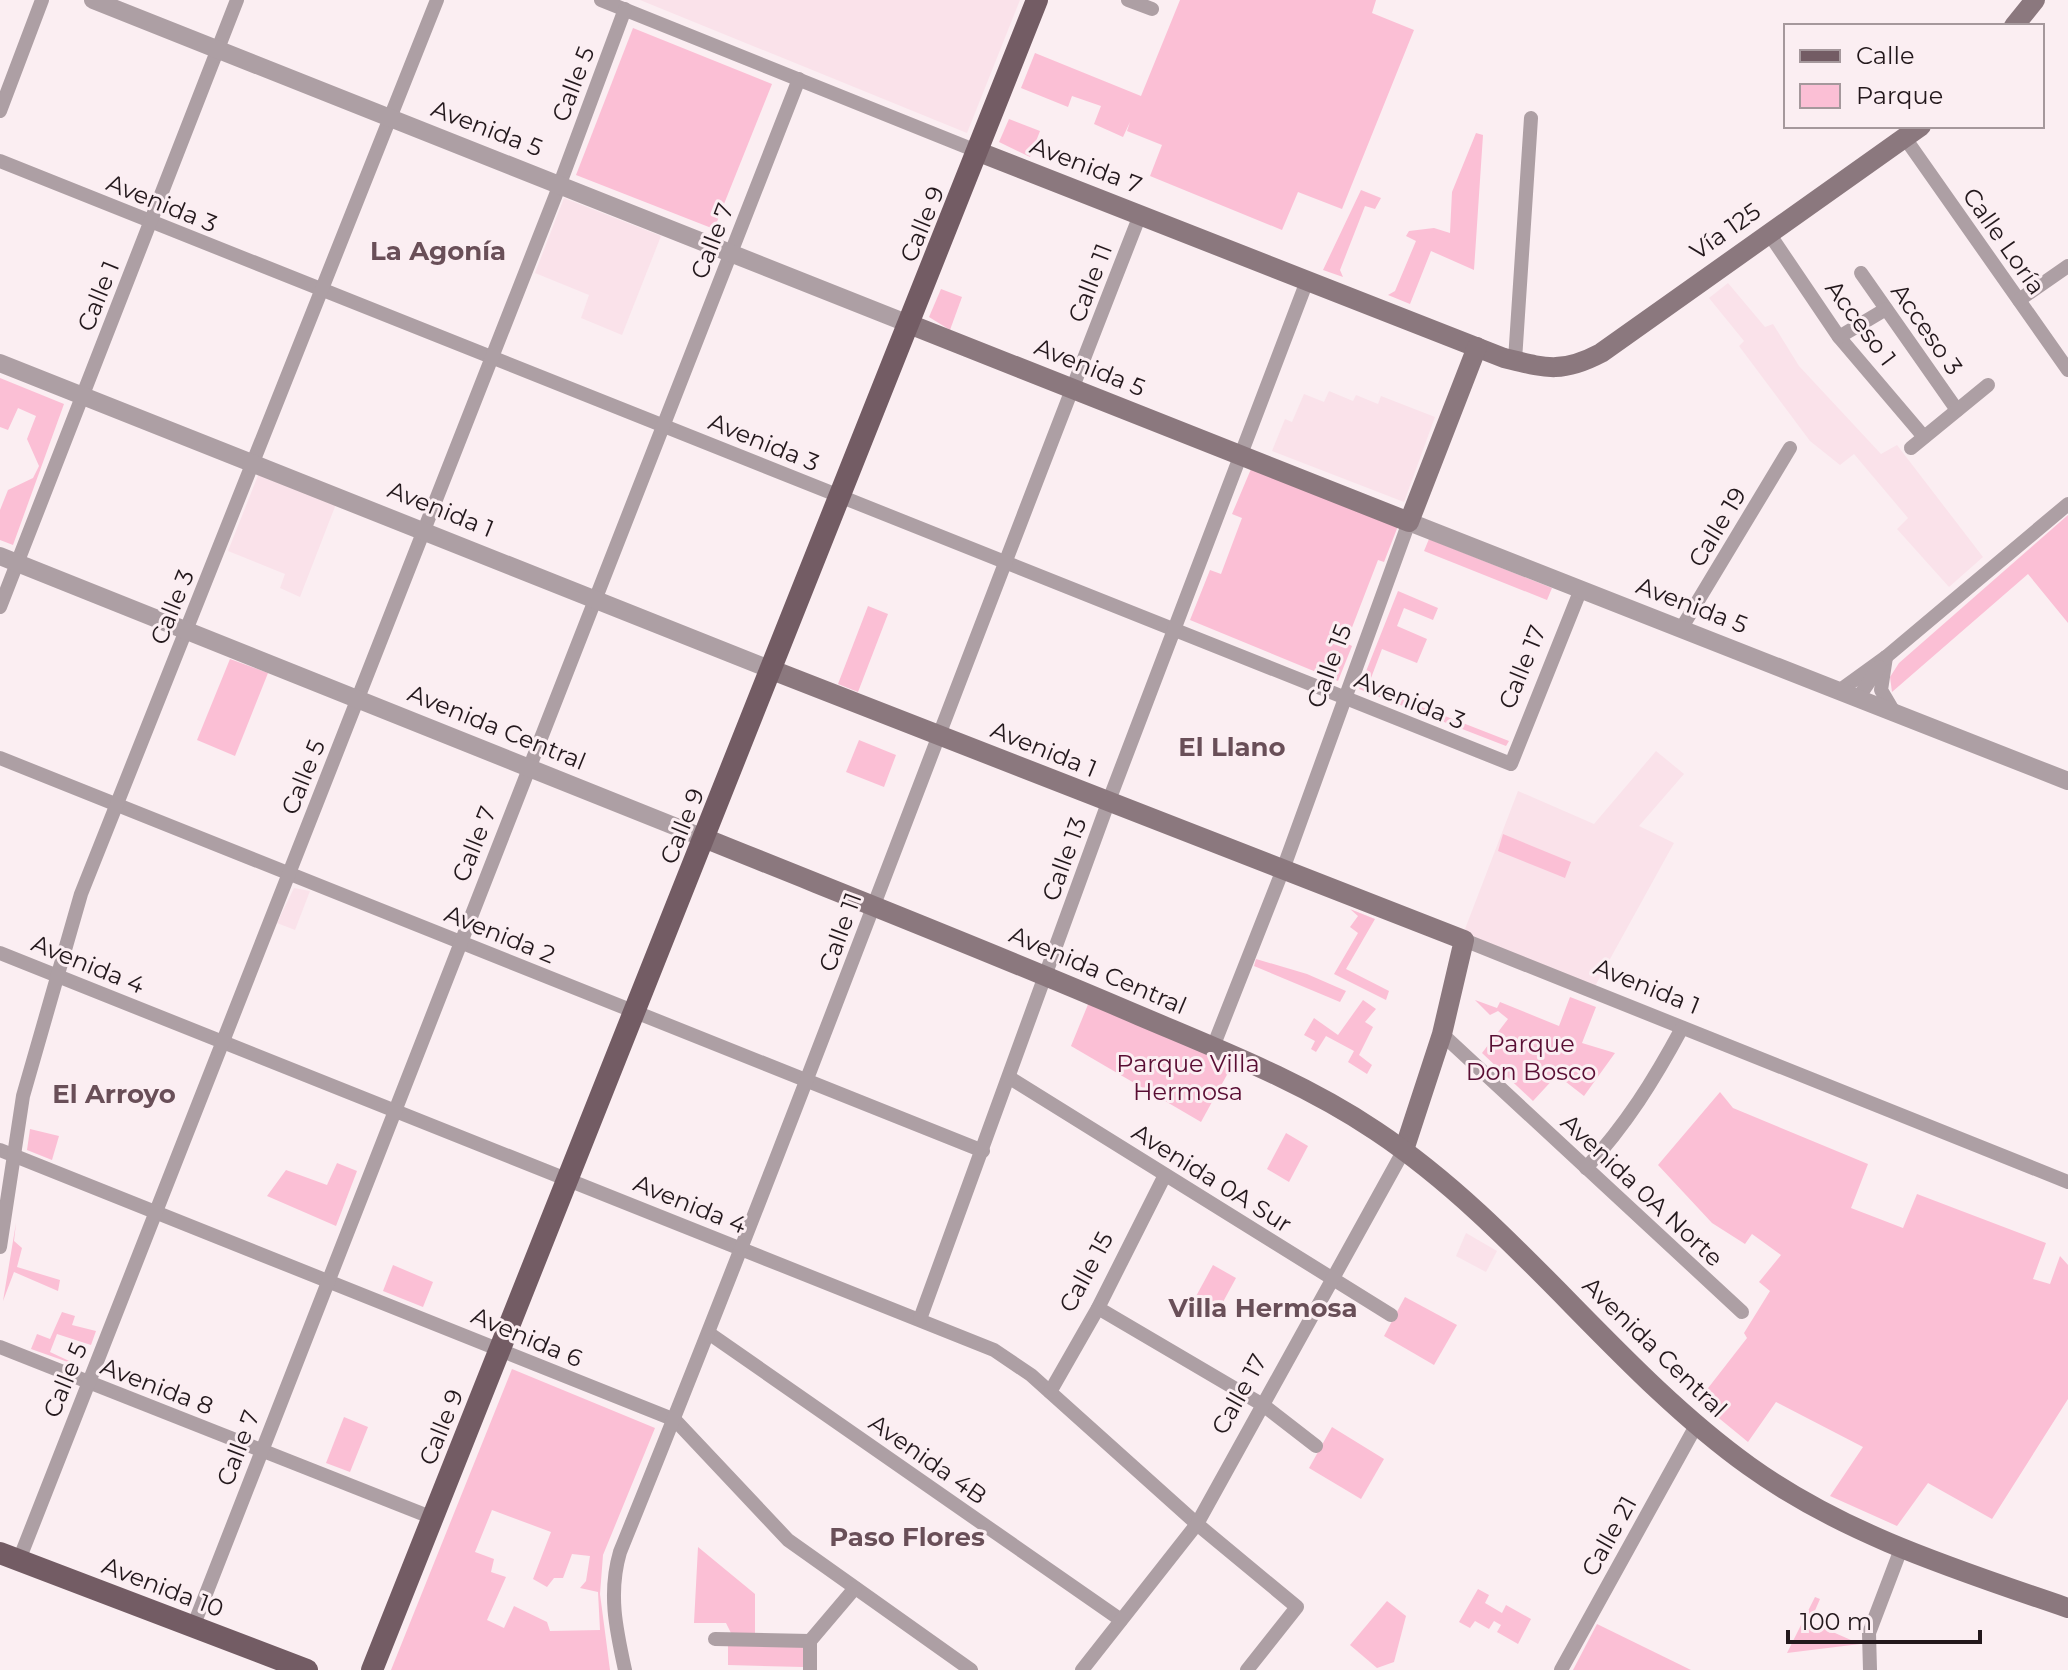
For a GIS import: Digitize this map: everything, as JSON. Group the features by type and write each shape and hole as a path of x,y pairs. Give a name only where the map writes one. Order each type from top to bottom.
{"main road":[{"name":"Calle 9","path":"372,1670 1037,0"},
{"path":"2016,24 2035,0"},
{"name":"Vía 125","path":"1555,369 1574,366 1601,353 1913,132"},
{"name":"Avenida 7","path":"979,152 1477,347 1555,369"},
{"name":"Avenida 5","path":"909,324 1409,522"},
{"name":"Calle 15","path":"1409,522 1477,347"},
{"name":"Avenida 1","path":"772,670 1282,872 1464,940"},
{"name":"Avenida Central","path":"704,838 1045,975 1322,1098 1404,1150 1476,1212 1697,1424 1787,1493 1901,1549 2068,1608"},
{"name":"Calle 17","path":"1404,1150 1442,1034 1464,940"},
{"name":"Avenida 10","path":"10,1557 307,1670"}],"street":[{"path":"0,111 42,0"},
{"name":"Avenida 5","path":"93,0 909,324"},
{"name":"Calle 1","path":"0,607 8,560 83,395 237,0"},
{"name":"Calle 3","path":"0,1247 7,1153 81,894 437,0"},
{"name":"Avenida 7","path":"601,0 979,152"},
{"path":"1128,0 1152,9"},
{"name":"Calle 5","path":"10,1557 88,1383 559,185 625,9"},
{"name":"Calle 7","path":"193,1627 799,79"},
{"path":"1515,360 1531,118"},
{"name":"Calle Loría","path":"1913,132 2019,300 2068,370"},
{"name":"Avenida 3","path":"0,161 1511,764"},
{"name":"Calle 11","path":"625,1670 613,1608 617,1565 743,1249 936,734 1140,215"},
{"name":"Acceso 1","path":"1768,232 1839,337 1924,437"},
{"path":"2019,300 2068,266"},
{"name":"Acceso 3","path":"1861,273 1957,410"},
{"name":"Calle 13","path":"920,1319 1108,803 1307,281"},
{"path":"1839,337 1886,309"},
{"name":"Avenida 1","path":"0,363 772,670"},
{"path":"1911,448 1988,385"},
{"name":"Calle 19","path":"1681,629 1790,448"},
{"path":"1839,691 1886,657 2068,504"},
{"name":"Avenida 5","path":"1409,522 2068,781"},
{"name":"Calle 15","path":"1213,1047 1282,872 1409,522"},
{"name":"Avenida Central","path":"8,560 704,838"},
{"name":"Calle 17","path":"1511,764 1581,589"},
{"path":"1858,698 1886,657"},
{"path":"1886,657 1881,690 1894,713"},
{"name":"Avenida 2","path":"0,758 983,1151"},
{"name":"Avenida 1","path":"1464,940 2068,1182"},
{"name":"Avenida 4","path":"0,953 994,1350 1050,1392 1197,1524 1297,1607 1247,1670"},
{"path":"1586,1168 1619,1133 1649,1090 1682,1028"},
{"name":"Avenida 0A Norte","path":"1442,1034 1742,1312"},
{"name":"Avenida 0A Sur","path":"1010,1078 1391,1315"},
{"name":"Calle 17","path":"1082,1670 1197,1524 1404,1150"},
{"name":"Avenida 6","path":"7,1153 675,1420 780,1533 971,1670"},
{"name":"Calle 15","path":"1050,1392 1098,1308 1165,1175"},
{"path":"1098,1308 1263,1405 1316,1446"},
{"name":"Avenida 4B","path":"710,1334 1121,1620"},
{"name":"Avenida 8","path":"0,1347 433,1518"},
{"name":"Calle 21","path":"1561,1670 1697,1424"},
{"path":"1870,1670 1869,1633 1901,1549"},
{"path":"810,1670 810,1641 855,1588"},
{"path":"715,1639 810,1641"}],"shaded area":[{"path":"640,0 1020,0 967,133"},
{"path":"564,198 661,236 622,335 581,318 589,295 535,273"},
{"path":"1728,283 1765,327 1773,324 1799,366 1881,454 1897,445 1983,557 1949,587 1897,529 1908,518 1854,454 1840,465 1810,441 1739,346 1744,341 1709,298"},
{"path":"1329,391 1353,401 1356,395 1378,404 1381,396 1435,417 1404,502 1272,451 1285,419 1292,422 1304,394 1324,402"},
{"path":"259,473 336,504 300,597 280,588 285,574 228,551"},
{"path":"1656,751 1684,774 1639,826 1674,843 1594,988 1468,937 1465,929 1518,791 1594,824"},
{"path":"294,888 310,891 295,930 277,923"},
{"path":"1466,1233 1497,1251 1486,1272 1456,1256"}],"green space":[{"path":"1180,0 1376,0 1372,13 1414,30 1342,209 1298,192 1282,230 1150,176 1162,145 1127,131 1130,122 1123,137 1094,124 1101,106 1072,96 1068,107 1021,88 1035,53 1141,96"},
{"path":"633,28 772,84 714,229 576,175"},
{"path":"1009,119 1040,131 1030,157 999,142"},
{"path":"1476,133 1483,135 1474,270 1431,251 1410,304 1388,295 1395,291 1416,241 1406,236 1409,231 1434,228 1450,233 1452,192"},
{"path":"1361,190 1381,198 1375,209 1365,206 1340,270 1343,277 1323,270"},
{"path":"941,289 962,297 950,330 929,317"},
{"path":"0,378 64,404 13,545 0,540 0,510 8,490 33,478 39,466 27,439 36,416 18,408 8,430 0,427"},
{"path":"1251,469 1398,526 1384,562 1378,560 1346,643 1352,646 1338,681 1190,620 1210,570 1221,574 1242,518 1232,514"},
{"path":"2068,515 2068,623 2028,574 1892,692 1890,677 1899,663"},
{"path":"1429,539 1552,588 1547,600 1424,551"},
{"path":"1398,591 1438,608 1433,620 1404,608 1397,626 1427,639 1417,663 1382,649 1368,686 1509,741 1506,746 1359,689"},
{"path":"868,606 888,614 858,692 838,684"},
{"path":"230,659 268,673 235,756 197,740"},
{"path":"859,740 896,755 884,787 846,772"},
{"path":"1503,834 1571,862 1565,878 1498,851"},
{"path":"1350,909 1375,919 1346,969 1389,991 1386,1000 1334,974 1358,933 1350,927 1358,916"},
{"path":"1256,959 1307,974 1346,991 1340,1002 1254,966"},
{"name":"Parque Don Bosco","path":"1570,997 1596,1007 1582,1043 1615,1053 1584,1096 1557,1075 1533,1101 1482,1053 1508,1019 1498,1011 1490,1015 1475,1000 1497,1008 1500,1002 1559,1026"},
{"path":"1363,1000 1376,1009 1365,1022 1373,1027 1359,1055 1372,1065 1367,1074 1348,1062 1354,1051 1326,1036 1316,1052 1311,1049 1315,1041 1304,1035 1314,1018 1338,1035"},
{"name":"Parque Villa Hermosa","path":"1089,1002 1234,1062 1201,1122 1071,1046"},
{"path":"1720,1092 1733,1108 1868,1164 1851,1208 1903,1228 1917,1194 2046,1243 2033,1279 2050,1284 2060,1256 2068,1265 2068,1399 1992,1519 1928,1483 1897,1526 1830,1496 1863,1447 1776,1402 1748,1442 1698,1401 1747,1338 1744,1333 1770,1291 1759,1282 1781,1255 1752,1234 1745,1244 1712,1223 1658,1165"},
{"path":"30,1129 59,1136 52,1160 27,1150"},
{"path":"1286,1133 1308,1146 1289,1182 1267,1169"},
{"path":"337,1163 357,1171 336,1226 267,1196 286,1170 327,1185"},
{"path":"16,1223 14,1241 22,1248 17,1267 60,1280 58,1291 14,1272 3,1301"},
{"path":"393,1265 433,1282 423,1307 383,1291"},
{"path":"1213,1265 1236,1278 1217,1313 1194,1300"},
{"path":"1405,1297 1457,1325 1434,1365 1384,1336"},
{"path":"62,1312 75,1316 72,1325 96,1331 91,1345 57,1334 50,1352 82,1367 31,1349 37,1334 50,1339"},
{"path":"512,1369 655,1428 603,1555 600,1594 610,1670 391,1670","holes":["492,1510 551,1532 533,1579 547,1587 554,1578 563,1578 572,1554 590,1556 586,1581 580,1588 598,1592 600,1630 550,1631 547,1622 514,1606 504,1628 487,1620 506,1577 491,1572 494,1559 475,1552"]},
{"path":"344,1417 368,1427 350,1472 326,1463"},
{"path":"1332,1427 1384,1459 1361,1499 1309,1468"},
{"path":"698,1547 755,1594 755,1633 731,1633 726,1623 694,1623"},
{"path":"1478,1589 1489,1595 1485,1603 1502,1613 1506,1605 1531,1619 1518,1644 1497,1632 1501,1625 1494,1621 1489,1629 1475,1621 1470,1628 1459,1622"},
{"path":"1815,1597 1820,1599 1810,1622 1860,1644 1787,1653"},
{"path":"1387,1601 1406,1616 1394,1662 1377,1668 1350,1645"},
{"path":"1597,1624 1691,1670 1573,1670"},
{"path":"728,1645 803,1647 803,1667 728,1665"}],"district":[{"name":"La Agonía","path":"438,251"},
{"name":"El Llano","path":"1232,747"},
{"name":"El Arroyo","path":"114,1094"},
{"name":"Villa Hermosa","path":"1263,1308"},
{"name":"Paso Flores","path":"907,1537"}]}
